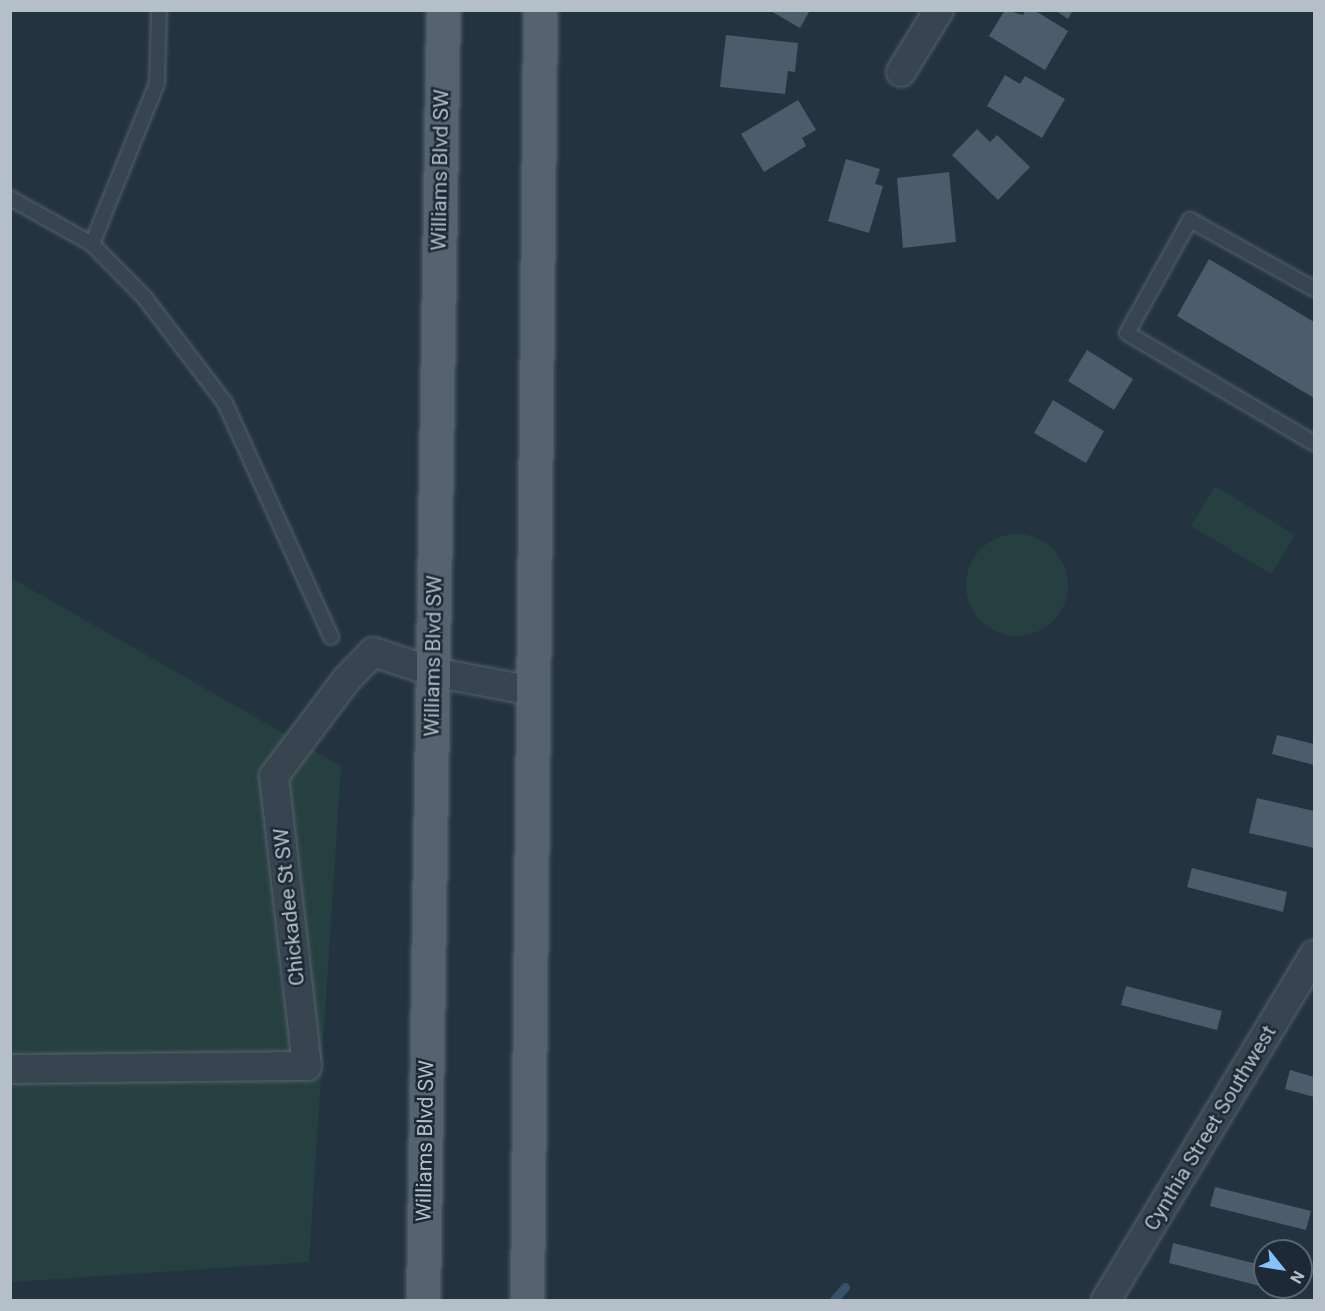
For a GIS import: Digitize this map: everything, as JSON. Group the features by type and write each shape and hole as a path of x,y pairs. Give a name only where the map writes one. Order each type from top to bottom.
{"main road":[{"name":"Williams Blvd SW","path":"423,1300 443,10"},
{"path":"527,1300 540,10"}],"street":[{"path":"901,72 939,10"},
{"name":"Chickadee St SW","path":"10,1069 307,1066 274,776 346,680 373,652 433,672 533,691"},
{"name":"Cynthia Street Southwest","path":"1106,1300 1314,955"}],"lane":[{"path":"92,244 157,83 159,10"},
{"path":"10,198 92,244 145,298 225,403 331,638"},
{"path":"1314,289 1190,220 1127,333 1314,443"}],"green space":[{"path":"1215,486 1295,535 1271,574 1191,526"},
{"path":"1017,534 1037,538 1053,549 1064,565 1068,585 1064,605 1053,621 1037,632 1017,636 997,632 981,621 970,605 966,585 970,565 981,549 997,538"},
{"path":"11,578 341,766 309,1262 11,1282"}],"building":[{"path":"769,10 815,10 809,12 800,28"},
{"path":"1005,10 1023,15 1026,10 1034,10 1068,31 1045,70 989,36"},
{"path":"1055,10 1073,10 1068,19"},
{"path":"726,35 798,43 795,72 788,71 785,94 720,87"},
{"path":"1005,75 1020,84 1025,76 1065,99 1042,138 987,106"},
{"path":"798,100 816,130 802,138 806,146 764,172 741,134"},
{"path":"977,129 990,142 997,135 1030,167 998,200 952,155"},
{"path":"846,159 880,169 875,184 883,186 869,233 828,221"},
{"path":"949,172 956,242 903,248 897,178"},
{"path":"1209,259 1314,322 1314,398 1177,316"},
{"path":"1087,350 1133,379 1114,410 1068,381"},
{"path":"1053,400 1104,431 1086,463 1034,433"},
{"path":"1277,735 1314,744 1314,765 1272,754"},
{"path":"1257,798 1314,811 1314,848 1249,833"},
{"path":"1192,868 1287,892 1283,912 1187,887"},
{"path":"1126,986 1222,1011 1217,1030 1121,1005"},
{"path":"1290,1070 1314,1077 1314,1097 1285,1089"},
{"path":"1215,1187 1311,1211 1306,1230 1210,1206"},
{"path":"1173,1243 1253,1263 1253,1284 1169,1263"}],"waterway":[{"path":"834,1300 845,1287"}]}
